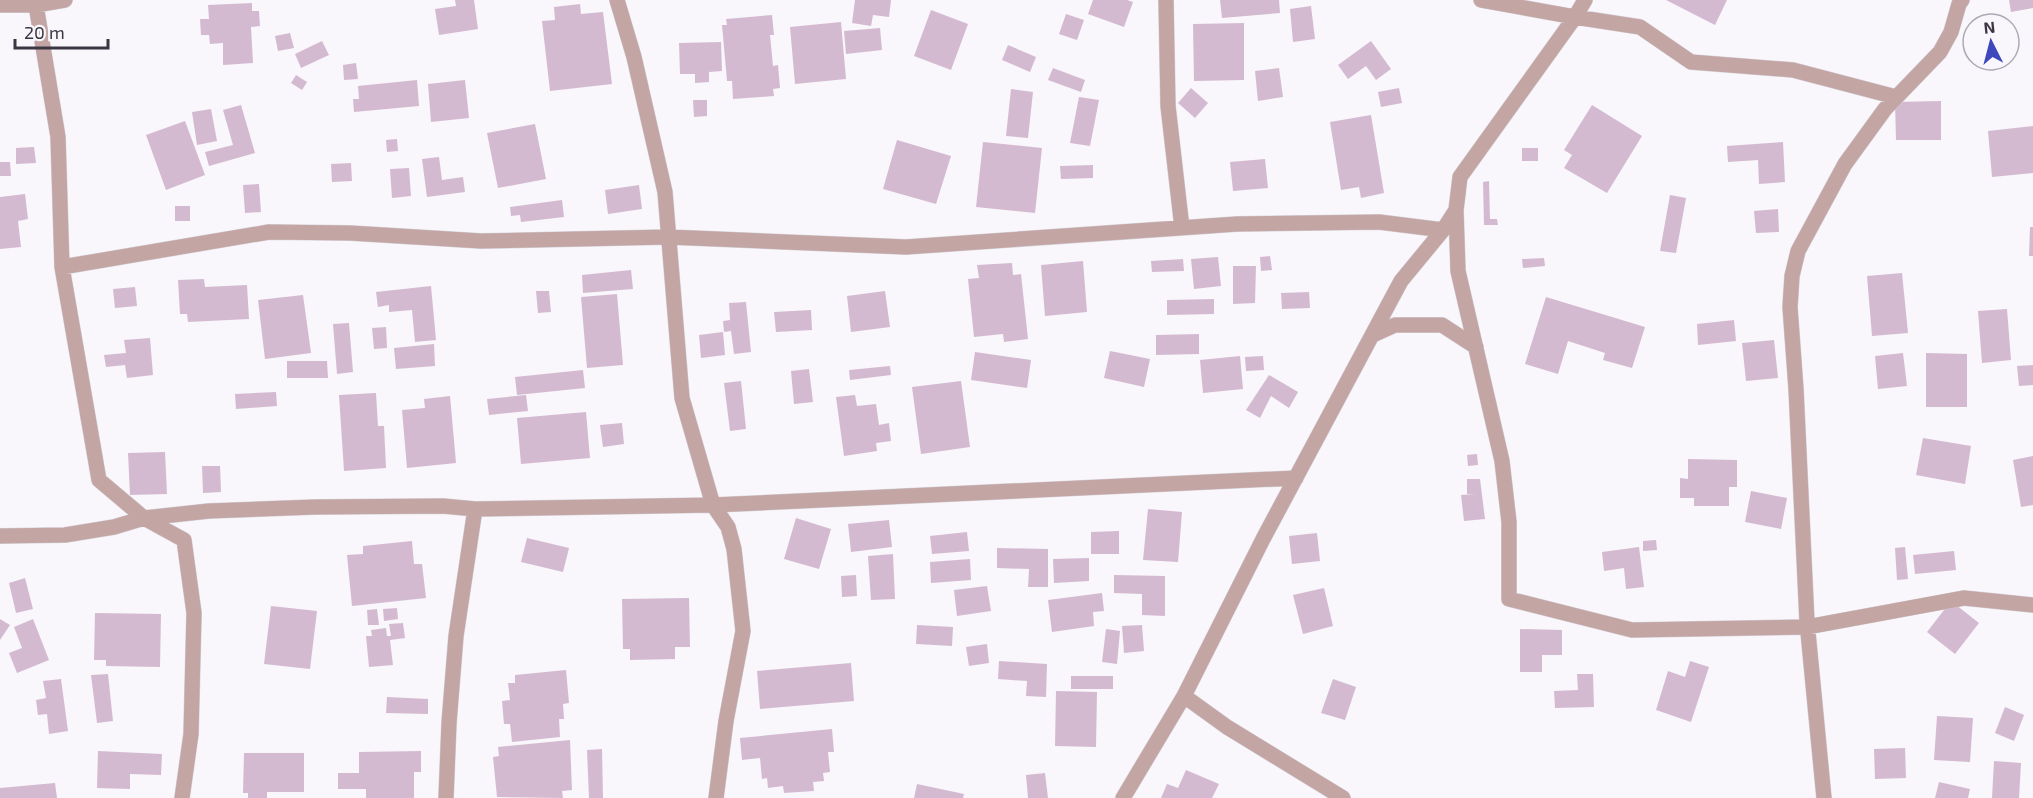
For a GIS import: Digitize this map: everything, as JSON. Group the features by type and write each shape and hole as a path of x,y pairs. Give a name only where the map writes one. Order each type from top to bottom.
{"street":[{"path":"0,5 65,0"},
{"path":"617,0 634,57 665,192 682,398 713,506 728,527 734,549 743,631 726,721 716,798"},
{"path":"1166,0 1168,106 1182,228"},
{"path":"1481,0 1640,27 1692,62 1794,70 1896,97"},
{"path":"1585,0 1460,177 1456,210 1458,271 1502,461 1509,522 1509,599 1632,630 1807,627 1964,598 2033,605"},
{"path":"1824,798 1807,627 1790,307 1792,276 1798,251 1845,164 1885,109 1940,52 1951,32 1962,0"},
{"path":"36,2 58,137 62,267 99,480 144,518 184,540 194,613 191,734 182,798"},
{"path":"1123,798 1184,696 1263,539 1401,281 1443,230 1456,210"},
{"path":"62,267 269,232 350,233 481,241 668,237 906,247 1237,224 1379,222 1443,230"},
{"path":"1373,335 1395,325 1442,325 1476,347"},
{"path":"0,536 65,535 90,532 144,518 208,511 315,507 443,506 475,509 713,506 1296,478"},
{"path":"446,798 456,636 475,509"},
{"path":"1184,696 1227,727 1343,798"}],"building":[{"path":"455,0 474,0 478,29 439,35 435,9 456,6"},
{"path":"855,0 891,0 889,17 873,15 871,26 852,23"},
{"path":"1093,0 1133,2 1124,27 1088,14"},
{"path":"1220,0 1279,0 1280,13 1222,18"},
{"path":"1666,0 1727,0 1715,25"},
{"path":"2009,0 2033,0 2033,8 2011,12"},
{"path":"252,3 252,11 259,11 260,26 251,27 253,63 223,65 223,43 210,44 209,35 201,35 200,19 209,19 208,5"},
{"path":"580,4 581,14 603,12 612,84 550,91 542,21 555,20 554,7"},
{"path":"1311,6 1315,39 1293,42 1290,9"},
{"path":"931,10 968,24 951,70 914,56"},
{"path":"1066,14 1084,20 1077,40 1059,34"},
{"path":"772,15 774,35 770,35 773,66 778,65 780,88 773,89 774,96 733,99 732,81 727,81 722,25 727,25 726,19"},
{"path":"841,22 846,79 795,84 790,27"},
{"path":"1244,23 1244,80 1194,81 1193,24"},
{"path":"880,28 882,50 846,54 844,31"},
{"path":"290,33 294,48 278,51 275,36"},
{"path":"322,41 329,55 301,68 295,54"},
{"path":"1371,41 1391,69 1376,80 1366,66 1348,79 1338,65"},
{"path":"721,42 722,71 709,72 709,82 695,83 695,74 680,74 679,43"},
{"path":"1008,45 1036,57 1030,72 1002,60"},
{"path":"356,63 358,79 344,80 343,65"},
{"path":"1053,68 1085,80 1081,92 1048,80"},
{"path":"1279,68 1283,97 1258,101 1255,71"},
{"path":"296,75 307,82 302,90 291,83"},
{"path":"417,80 419,106 354,112 353,99 359,99 358,86"},
{"path":"465,80 469,118 431,122 428,84"},
{"path":"1191,88 1208,103 1195,118 1178,103"},
{"path":"1399,88 1402,103 1381,107 1378,92"},
{"path":"1011,89 1033,92 1028,138 1006,136"},
{"path":"1079,97 1099,100 1090,146 1070,143"},
{"path":"693,100 707,100 707,116 694,117"},
{"path":"1941,101 1941,140 1896,140 1895,102"},
{"path":"241,105 255,153 209,166 205,152 233,145 223,110"},
{"path":"1592,105 1642,136 1607,193 1564,168 1572,155 1564,150"},
{"path":"211,109 217,141 197,145 192,112"},
{"path":"1371,115 1384,193 1361,198 1359,187 1341,190 1330,122"},
{"path":"185,121 205,175 166,190 146,135"},
{"path":"535,124 546,179 498,188 487,133"},
{"path":"2033,126 2033,173 1992,177 1988,131"},
{"path":"397,139 398,151 387,152 386,140"},
{"path":"897,140 951,156 936,204 883,189"},
{"path":"983,142 1042,148 1035,213 976,207"},
{"path":"1783,142 1785,182 1759,184 1758,160 1728,162 1727,146"},
{"path":"34,147 36,163 16,164 16,148"},
{"path":"1522,148 1538,148 1538,161 1522,161"},
{"path":"439,157 442,180 463,177 465,192 427,197 422,159"},
{"path":"1265,159 1268,188 1233,191 1230,162"},
{"path":"0,162 10,162 11,176 0,176"},
{"path":"351,163 352,181 332,182 331,164"},
{"path":"1093,165 1093,178 1061,179 1060,166"},
{"path":"409,168 411,196 392,198 390,169"},
{"path":"1489,181 1490,219 1497,219 1498,225 1484,225 1483,182"},
{"path":"259,184 261,212 245,213 243,185"},
{"path":"639,185 642,209 608,214 605,190"},
{"path":"25,194 28,219 18,221 21,247 0,249 0,197"},
{"path":"1670,195 1686,198 1676,253 1660,251"},
{"path":"562,200 564,217 521,222 520,215 511,216 510,207"},
{"path":"175,206 190,206 190,221 175,221"},
{"path":"1778,209 1779,232 1756,233 1754,211"},
{"path":"2030,227 2033,227 2033,256 2029,256"},
{"path":"1270,256 1272,270 1261,271 1260,257"},
{"path":"1218,257 1221,286 1194,289 1191,259"},
{"path":"1544,258 1545,266 1523,268 1522,259"},
{"path":"1183,259 1184,271 1152,272 1151,261"},
{"path":"1083,261 1087,312 1045,316 1041,265"},
{"path":"1012,263 1013,275 1021,274 1028,339 1004,342 1003,334 974,337 968,279 979,278 977,265"},
{"path":"1233,266 1256,266 1255,303 1233,304"},
{"path":"631,270 633,289 583,293 582,275"},
{"path":"1902,273 1908,333 1872,336 1867,276"},
{"path":"204,279 205,287 247,285 249,319 188,322 187,314 180,314 178,280"},
{"path":"431,286 436,340 415,342 412,310 389,312 389,305 378,307 376,292"},
{"path":"135,287 137,306 115,308 113,289"},
{"path":"536,291 549,291 551,312 538,313"},
{"path":"885,291 890,327 851,332 847,296"},
{"path":"1309,292 1310,308 1282,309 1281,293"},
{"path":"617,294 623,365 587,368 581,297"},
{"path":"303,295 311,353 265,359 258,300"},
{"path":"1546,297 1645,327 1632,368 1603,360 1605,353 1568,341 1558,374 1525,364"},
{"path":"1214,299 1214,314 1167,315 1167,300"},
{"path":"746,302 751,352 734,354 731,331 724,332 723,321 730,320 729,303"},
{"path":"2007,309 2011,360 1982,363 1978,311"},
{"path":"811,310 812,330 776,332 774,312"},
{"path":"1734,320 1736,341 1698,345 1697,324"},
{"path":"349,323 353,372 337,374 333,324"},
{"path":"386,327 387,348 374,349 372,328"},
{"path":"723,332 725,355 701,358 699,335"},
{"path":"1199,334 1199,354 1156,355 1156,335"},
{"path":"150,338 153,375 127,378 125,365 106,367 104,355 126,353 124,340"},
{"path":"1774,340 1778,378 1746,381 1742,343"},
{"path":"434,344 435,366 396,369 394,348"},
{"path":"1110,351 1150,359 1144,387 1104,378"},
{"path":"975,352 1031,360 1027,388 971,380"},
{"path":"1903,353 1907,386 1878,389 1875,356"},
{"path":"1926,353 1967,354 1967,407 1926,407"},
{"path":"1240,356 1243,389 1203,393 1200,360"},
{"path":"1263,356 1264,370 1246,371 1245,357"},
{"path":"287,361 327,361 328,378 287,378"},
{"path":"2033,365 2033,385 2019,386 2017,366"},
{"path":"890,366 891,375 850,380 849,370"},
{"path":"809,369 813,402 794,404 791,371"},
{"path":"583,370 585,388 517,395 515,377"},
{"path":"1269,375 1298,392 1289,408 1271,396 1260,418 1246,410"},
{"path":"741,381 746,429 730,431 724,383"},
{"path":"961,381 970,447 921,454 912,387"},
{"path":"276,392 277,406 236,409 235,394"},
{"path":"376,393 378,426 384,426 386,468 344,471 339,395"},
{"path":"526,395 528,411 489,415 487,399"},
{"path":"855,395 857,406 876,404 879,425 889,423 891,441 876,443 877,451 844,456 836,397"},
{"path":"450,396 456,463 407,468 402,410 425,408 424,399"},
{"path":"586,412 590,458 521,464 517,418"},
{"path":"622,423 624,444 603,447 600,425"},
{"path":"1923,438 1971,446 1965,484 1916,475"},
{"path":"165,452 167,494 130,495 128,453"},
{"path":"1477,454 1478,465 1468,466 1467,455"},
{"path":"2033,456 2033,505 2021,507 2013,460"},
{"path":"1688,459 1737,460 1737,487 1729,487 1729,506 1694,506 1694,498 1680,498 1680,478 1688,479"},
{"path":"202,466 220,466 221,492 203,493"},
{"path":"1467,479 1480,479 1485,519 1464,521 1461,495 1475,494 1467,494"},
{"path":"1751,491 1787,498 1781,529 1745,522"},
{"path":"1148,509 1182,512 1178,562 1143,560"},
{"path":"796,518 831,529 819,569 784,559"},
{"path":"889,520 892,547 851,552 848,524"},
{"path":"1119,531 1119,554 1091,554 1091,532"},
{"path":"967,532 969,551 932,554 930,536"},
{"path":"1317,533 1320,561 1292,564 1289,536"},
{"path":"527,538 569,548 563,572 521,562"},
{"path":"1656,540 1657,550 1643,551 1643,541"},
{"path":"412,541 414,564 422,564 426,598 352,606 347,555 363,554 363,546"},
{"path":"1639,547 1644,587 1626,589 1624,568 1604,571 1602,552"},
{"path":"1905,547 1908,579 1897,580 1895,548"},
{"path":"997,548 1048,549 1048,587 1028,587 1029,569 997,568"},
{"path":"1954,551 1956,570 1915,574 1913,555"},
{"path":"893,554 895,599 871,600 868,556"},
{"path":"1089,558 1089,581 1054,583 1053,559"},
{"path":"970,559 971,580 931,583 930,562"},
{"path":"856,575 857,596 842,597 841,576"},
{"path":"1114,575 1165,576 1165,616 1142,615 1142,594 1114,593"},
{"path":"25,578 33,609 16,613 9,583"},
{"path":"987,586 991,611 957,616 954,590"},
{"path":"1324,588 1333,626 1303,634 1293,595"},
{"path":"1102,593 1104,611 1093,612 1094,626 1052,632 1048,600"},
{"path":"689,598 690,647 675,647 675,659 630,660 630,649 623,649 622,599"},
{"path":"1951,601 1979,623 1955,654 1927,632"},
{"path":"271,606 317,611 310,669 264,664"},
{"path":"397,608 398,619 384,621 383,609"},
{"path":"377,609 379,625 368,625 367,610"},
{"path":"95,613 161,614 160,667 106,666 106,660 94,660"},
{"path":"0,619 10,625 0,640"},
{"path":"33,619 49,660 17,673 9,653 22,648 14,627"},
{"path":"403,623 405,638 390,640 393,665 369,667 366,636 372,636 371,630 386,628 387,636 391,636 389,624"},
{"path":"917,625 953,627 952,646 916,644"},
{"path":"1142,625 1144,651 1124,653 1122,626"},
{"path":"1106,629 1120,631 1117,664 1102,662"},
{"path":"1520,629 1562,630 1562,655 1542,655 1542,672 1520,672"},
{"path":"987,644 989,663 969,666 966,647"},
{"path":"999,661 1047,664 1046,697 1026,696 1027,681 998,679"},
{"path":"1690,661 1709,667 1691,722 1656,710 1668,671 1685,677"},
{"path":"851,663 854,701 760,709 757,671"},
{"path":"566,670 569,703 563,704 564,719 559,719 560,737 512,742 510,724 504,724 502,701 510,700 508,683 515,683 515,675"},
{"path":"108,674 113,721 97,723 91,675"},
{"path":"1577,674 1593,674 1594,707 1555,708 1554,691 1578,690"},
{"path":"1071,676 1113,676 1113,689 1071,689"},
{"path":"61,679 68,731 49,734 47,714 38,715 36,700 46,698 43,681"},
{"path":"1333,679 1356,687 1345,720 1321,713"},
{"path":"1056,691 1097,692 1096,747 1055,746"},
{"path":"387,697 428,699 428,714 386,713"},
{"path":"2005,707 2024,715 2014,741 1995,733"},
{"path":"1937,716 1973,718 1970,762 1934,760"},
{"path":"832,729 834,752 828,752 830,772 823,773 824,781 813,782 814,791 784,793 783,786 768,788 767,778 762,779 760,758 742,760 740,738"},
{"path":"570,740 572,790 562,791 563,798 497,797 493,757 499,756 498,747"},
{"path":"1905,748 1906,778 1875,779 1874,749"},
{"path":"602,749 603,798 589,798 587,750"},
{"path":"98,751 162,754 161,775 130,774 130,789 97,788"},
{"path":"421,751 421,772 414,772 414,798 366,798 366,789 338,789 338,773 359,773 359,752"},
{"path":"244,753 304,753 304,792 267,792 267,798 248,798 248,793 243,793"},
{"path":"1994,761 2021,763 2019,798 1992,798"},
{"path":"1186,770 1219,784 1212,798 1161,798 1167,784 1178,788"},
{"path":"1045,773 1048,798 1028,798 1026,775"},
{"path":"1939,782 1970,789 1968,798 1935,798"},
{"path":"55,783 57,798 0,798 0,788"},
{"path":"917,784 964,794 963,798 914,798"}]}
